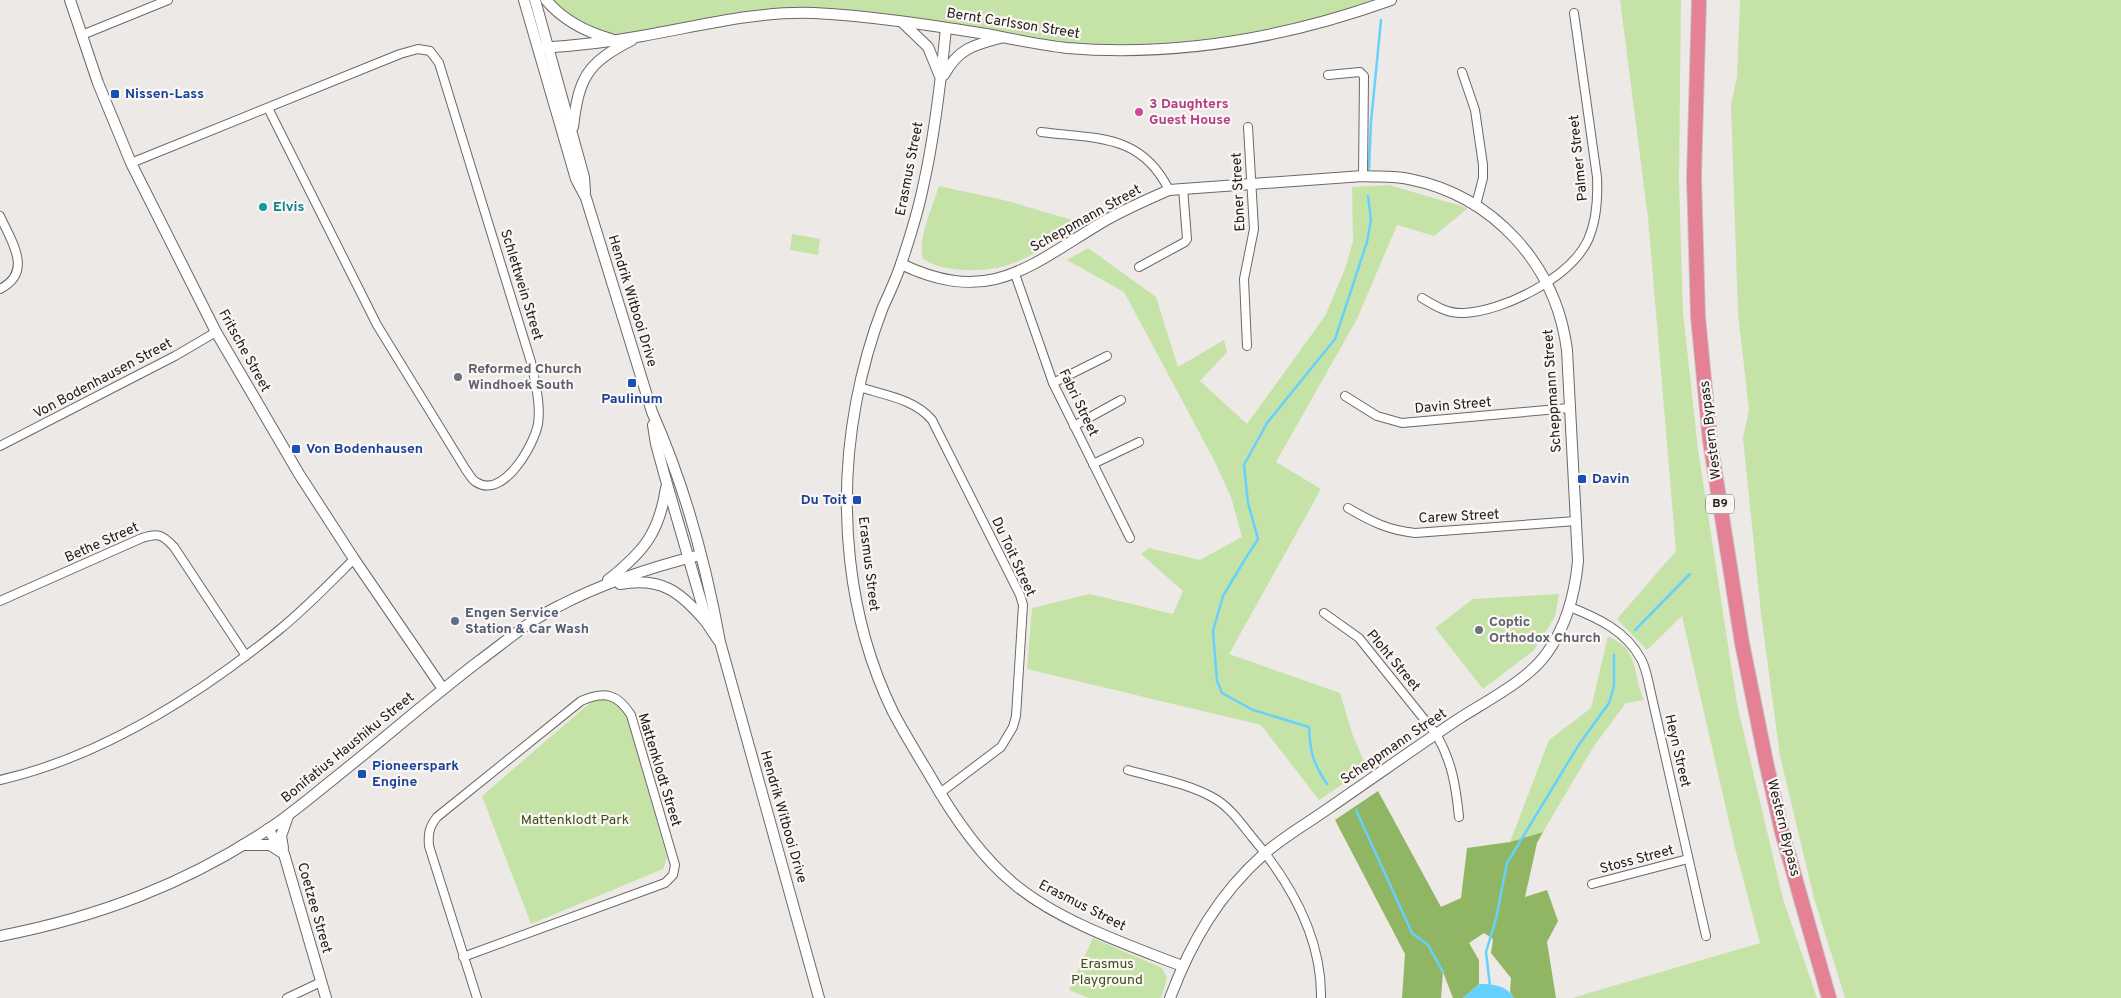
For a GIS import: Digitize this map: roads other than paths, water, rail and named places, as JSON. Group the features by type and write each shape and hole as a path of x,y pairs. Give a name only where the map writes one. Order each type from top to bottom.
{"highway":[{"name":"Western Bypass","path":"1699,0 1694,177 1698,317 1710,441 1742,643 1766,762 1782,832 1828,998"}],"street":[{"name":"Fritsche Street","path":"70,0 98,83 131,163 216,332 274,433 354,560 443,689"},
{"path":"82,36 168,0"},
{"name":"Hendrik Witbooi Drive","path":"524,0 544,48 572,132 584,177 586,198"},
{"name":"Hendrik Witbooi Drive","path":"534,0 576,179 586,198 652,412 665,442 695,556 708,625 720,642"},
{"path":"546,0 564,18 581,28 614,40"},
{"name":"Bernt Carlsson Street","path":"544,48 614,40 774,14 812,13 902,21 1066,47 1115,50 1162,49 1227,42 1291,30 1349,15 1391,0"},
{"name":"Palmer Street","path":"1422,298 1439,309 1464,313 1500,304 1548,283 1578,256 1587,242 1595,217 1598,198 1597,177 1574,13"},
{"path":"902,21 928,47 936,62 941,80"},
{"name":"Erasmus Street","path":"946,28 941,80 924,186 901,264 876,328 859,387 850,446 847,521 851,564 863,630 871,657 893,711 940,793 978,847 1004,874 1025,892 1064,915 1133,947 1182,966"},
{"path":"572,132 577,100 585,77 591,68 598,60 640,36"},
{"path":"941,80 950,63 968,48 1004,37"},
{"name":"Schlettwein Street","path":"131,163 268,108 418,48 430,51 439,63 532,362 539,410 538,426 530,445 518,465 505,480 489,486 476,482 466,470 377,324 268,108"},
{"path":"1328,76 1360,72 1364,76 1363,176"},
{"path":"1462,72 1475,110 1483,165 1483,178 1476,205"},
{"name":"Ebner Street","path":"1247,346 1244,279 1253,240 1248,127"},
{"path":"1041,132 1119,142 1140,154 1158,170 1169,190"},
{"name":"Scheppmann Street","path":"901,264 921,274 951,281 976,282 1015,274 1103,222 1140,202 1169,190 1363,176 1408,179 1432,186 1476,205 1497,220 1519,243 1548,283 1558,307 1564,332 1578,561 1576,587 1570,607 1547,654 1534,668 1503,690 1265,852 1234,884 1203,925 1182,966 1170,998"},
{"path":"1139,267 1186,242 1183,188"},
{"path":"0,216 18,258 19,269 14,279 0,289"},
{"name":"Fabri Street","path":"1015,274 1053,383 1130,538"},
{"name":"Von Bodenhausen Street","path":"0,446 175,356 216,332"},
{"path":"1053,383 1107,356"},
{"name":"Du Toit Street","path":"859,387 912,404 926,413 932,420 1020,595 1023,605 1016,716 1013,728 1001,747 940,793"},
{"name":"Davin Street","path":"1345,396 1377,416 1402,423 1569,408"},
{"path":"1074,426 1121,400"},
{"name":"Hendrik Witbooi Drive","path":"652,412 656,444 667,484 713,604 720,642 819,998"},
{"path":"1093,464 1139,442"},
{"path":"600,587 625,567 651,537 661,518 667,484"},
{"name":"Carew Street","path":"1348,508 1374,523 1395,531 1416,533 1576,521"},
{"name":"Bethe Street","path":"0,601 142,538 154,535 164,537 174,546 246,656"},
{"name":"Bonifatius Haushiku Street","path":"0,936 48,926 95,913 130,900 175,881 241,846 288,816 443,689 539,617 600,587 628,576 695,556"},
{"path":"0,780 29,774 140,725 246,656 306,606 354,560"},
{"path":"600,587 631,582 656,583 680,595 708,625"},
{"name":"Heyn Street","path":"1570,607 1610,625 1634,649 1642,661 1706,936"},
{"name":"Ploht Street","path":"1324,612 1358,638 1379,661 1436,734 1446,751 1451,765 1455,781 1459,817"},
{"name":"Mattenklodt Street","path":"463,957 665,882 673,875 675,865 630,714 618,699 603,694 581,701 437,817 430,825 428,834 429,846 463,957 477,998"},
{"path":"1128,770 1191,788 1212,797 1225,806 1238,819 1265,852 1285,883 1308,927 1319,967 1321,998"},
{"path":"284,854 281,836 288,816"},
{"name":"Coetzee Street","path":"268,829 284,854 326,998"},
{"path":"241,846 261,843 270,845 284,854"},
{"name":"Stoss Street","path":"1592,884 1688,859"},
{"path":"287,998 321,982"}],"water":[{"path":"1479,984 1503,988 1514,998 1463,998"}],"waterway":[{"path":"1369,169 1371,122 1381,20"},
{"path":"1327,784 1318,770 1313,757 1309,727 1253,710 1222,693 1217,681 1213,631 1223,596 1258,539 1248,503 1244,465 1267,423 1335,339 1367,242 1371,220 1368,196"},
{"path":"1635,630 1690,574"},
{"path":"1490,986 1486,952 1496,919 1507,863 1578,746 1609,703 1614,686 1614,655"},
{"path":"1356,810 1412,933 1428,945 1443,972"}],"place":[{"name":"Nissen-Lass","path":"115,94"},
{"name":"3 Daughters Guest House","path":"1139,112"},
{"name":"Elvis","path":"263,207"},
{"name":"Reformed Church Windhoek South","path":"458,377"},
{"name":"Paulinum","path":"632,383"},
{"name":"Von Bodenhausen","path":"296,449"},
{"name":"Davin","path":"1582,479"},
{"name":"Du Toit","path":"857,500"},
{"name":"Engen Service Station & Car Wash","path":"455,621"},
{"name":"Coptic Orthodox Church","path":"1479,630"},
{"name":"Pioneerspark Engine","path":"362,774"}],"park label":[{"name":"Mattenklodt Park","path":"575,820"},
{"name":"Erasmus Playground","path":"1107,972"}]}
